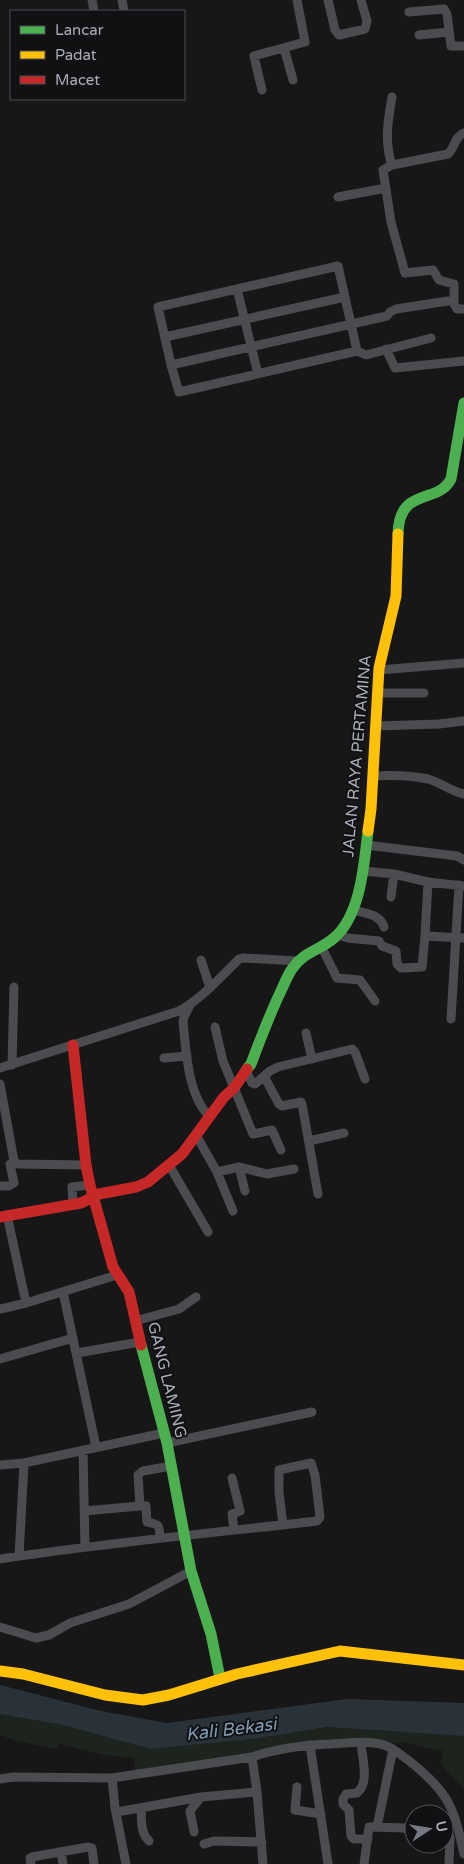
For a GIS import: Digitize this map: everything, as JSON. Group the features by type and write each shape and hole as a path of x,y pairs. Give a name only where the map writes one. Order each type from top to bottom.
{"main road":[{"name":"JALAN RAYA PERTAMINA","path":"3,1216 81,1203 112,1190 148,1182 170,1166 182,1154 251,1064 266,1022 297,961 306,953 337,936 347,923 353,910 363,871 373,776 379,670 382,650 396,596 398,524 400,515 410,502 448,485 459,468 464,403"},
{"name":"GANG LAMING","path":"73,1044 86,1165 90,1185 117,1275 127,1287 165,1438 194,1578 211,1634 220,1678"},
{"path":"0,1671 23,1674 105,1695 143,1700 169,1695 220,1678 340,1651 464,1664"}],"street":[{"path":"262,90 254,56 304,42 305,38 297,0"},
{"path":"328,0 335,30 339,35 365,29 367,21 362,0"},
{"path":"408,12 444,9 447,14 452,46 464,46"},
{"path":"419,35 449,32"},
{"path":"284,48 292,80"},
{"path":"392,97 387,140 392,165"},
{"path":"464,133 456,138 451,152 448,154 392,165 383,170 391,222 405,273 433,270 439,280 454,284 454,304 457,308 464,309"},
{"path":"338,197 386,188"},
{"path":"357,352 338,266 158,307 179,392 357,352 366,354 431,338"},
{"path":"237,289 258,374"},
{"path":"165,337 345,297"},
{"path":"171,365 387,316 396,309 448,301"},
{"path":"386,349 395,368 464,361"},
{"path":"379,670 464,663"},
{"path":"378,693 424,693"},
{"path":"376,726 439,724 464,721"},
{"path":"373,776 403,775 427,779 464,794"},
{"path":"366,845 457,856 464,860"},
{"path":"363,871 394,874 428,882 461,886 460,938 451,1019"},
{"path":"391,897 394,874"},
{"path":"337,936 377,941 382,946 395,949 397,964 401,968 422,967 428,882"},
{"path":"353,910 376,917 383,923 384,927"},
{"path":"425,936 460,938"},
{"path":"321,946 336,976 340,979 360,980 375,1001"},
{"path":"0,1068 178,1011 210,988 239,959 297,961"},
{"path":"201,960 210,988"},
{"path":"12,1065 14,987"},
{"path":"190,1004 183,1022 186,1056 190,1078 202,1110 210,1117"},
{"path":"215,1027 223,1061 253,1134 272,1130 281,1150"},
{"path":"306,1033 312,1059"},
{"path":"246,1071 252,1083 255,1084 278,1068 352,1049 355,1052 365,1079"},
{"path":"164,1058 186,1056"},
{"path":"264,1076 279,1104 282,1106 302,1103 318,1194"},
{"path":"0,1084 14,1161 18,1164 86,1165"},
{"path":"309,1141 344,1133"},
{"path":"196,1135 217,1172 233,1210"},
{"path":"0,1186 8,1186 14,1183 10,1164 14,1161"},
{"path":"170,1166 208,1232"},
{"path":"217,1172 240,1167 267,1174 294,1169"},
{"path":"240,1167 245,1191"},
{"path":"72,1204 72,1187 90,1185"},
{"path":"3,1216 26,1303"},
{"path":"0,1309 117,1275"},
{"path":"63,1292 96,1447"},
{"path":"135,1321 178,1309 196,1297"},
{"path":"0,1359 73,1338"},
{"path":"77,1353 140,1342"},
{"path":"0,1465 96,1447 165,1438 312,1412"},
{"path":"84,1450 85,1546"},
{"path":"19,1556 24,1462"},
{"path":"0,1559 85,1546 283,1525 320,1520 315,1475 311,1464 279,1470 279,1492 283,1525"},
{"path":"140,1506 140,1473 171,1466"},
{"path":"232,1478 240,1511 232,1514 234,1529"},
{"path":"84,1511 146,1506 147,1522 157,1523 160,1538"},
{"path":"0,1627 36,1638 49,1635 70,1623 129,1604 194,1578"},
{"path":"361,1743 363,1786 357,1793 346,1794 343,1804 349,1810 351,1836 354,1839 368,1839"},
{"path":"0,1779 12,1777 112,1778 252,1757 272,1750 310,1745 382,1744 393,1749 424,1773 440,1789 452,1808 464,1852"},
{"path":"310,1745 328,1864"},
{"path":"377,1827 393,1749"},
{"path":"252,1757 263,1864"},
{"path":"112,1778 126,1864"},
{"path":"297,1787 296,1810 321,1814"},
{"path":"117,1812 201,1797 257,1792"},
{"path":"194,1832 190,1811 201,1797"},
{"path":"141,1808 142,1831 149,1841"},
{"path":"364,1864 369,1827 404,1828"},
{"path":"454,1837 460,1837"},
{"path":"204,1844 214,1841 262,1842"},
{"path":"30,1864 30,1858 32,1857 90,1847 94,1864"},
{"path":"61,1852 63,1864"}],"shaded area":[{"path":"0,1714 63,1725 151,1749 252,1739 327,1727 464,1736 464,1789 440,1763 443,1751 401,1742 382,1745 339,1744 134,1775 135,1758 105,1755 59,1744 57,1749 17,1741 0,1735"}],"water":[{"name":"Kali Bekasi","path":"0,1685 101,1711 167,1723 347,1699 464,1703 464,1736 327,1727 252,1739 151,1749 63,1725 0,1714"}],"traffic: fast":[{"path":"398,534 400,519 405,509 412,502 445,487 451,479 464,403"},
{"path":"247,1069 251,1064 272,1010 292,969 302,958 334,938 350,916 360,888 368,831"},
{"path":"141,1345 167,1443 191,1571 211,1634 220,1678"}],"traffic: slow":[{"path":"368,831 371,809 379,668 396,596 398,534"},
{"path":"0,1671 23,1674 105,1695 143,1700 169,1695 237,1674 340,1651 464,1665"}],"traffic: jam":[{"path":"73,1045 86,1165 90,1185 113,1267 129,1292 141,1345"},
{"path":"0,1217 81,1203 99,1194 136,1187 148,1182 182,1154 247,1069"}]}
